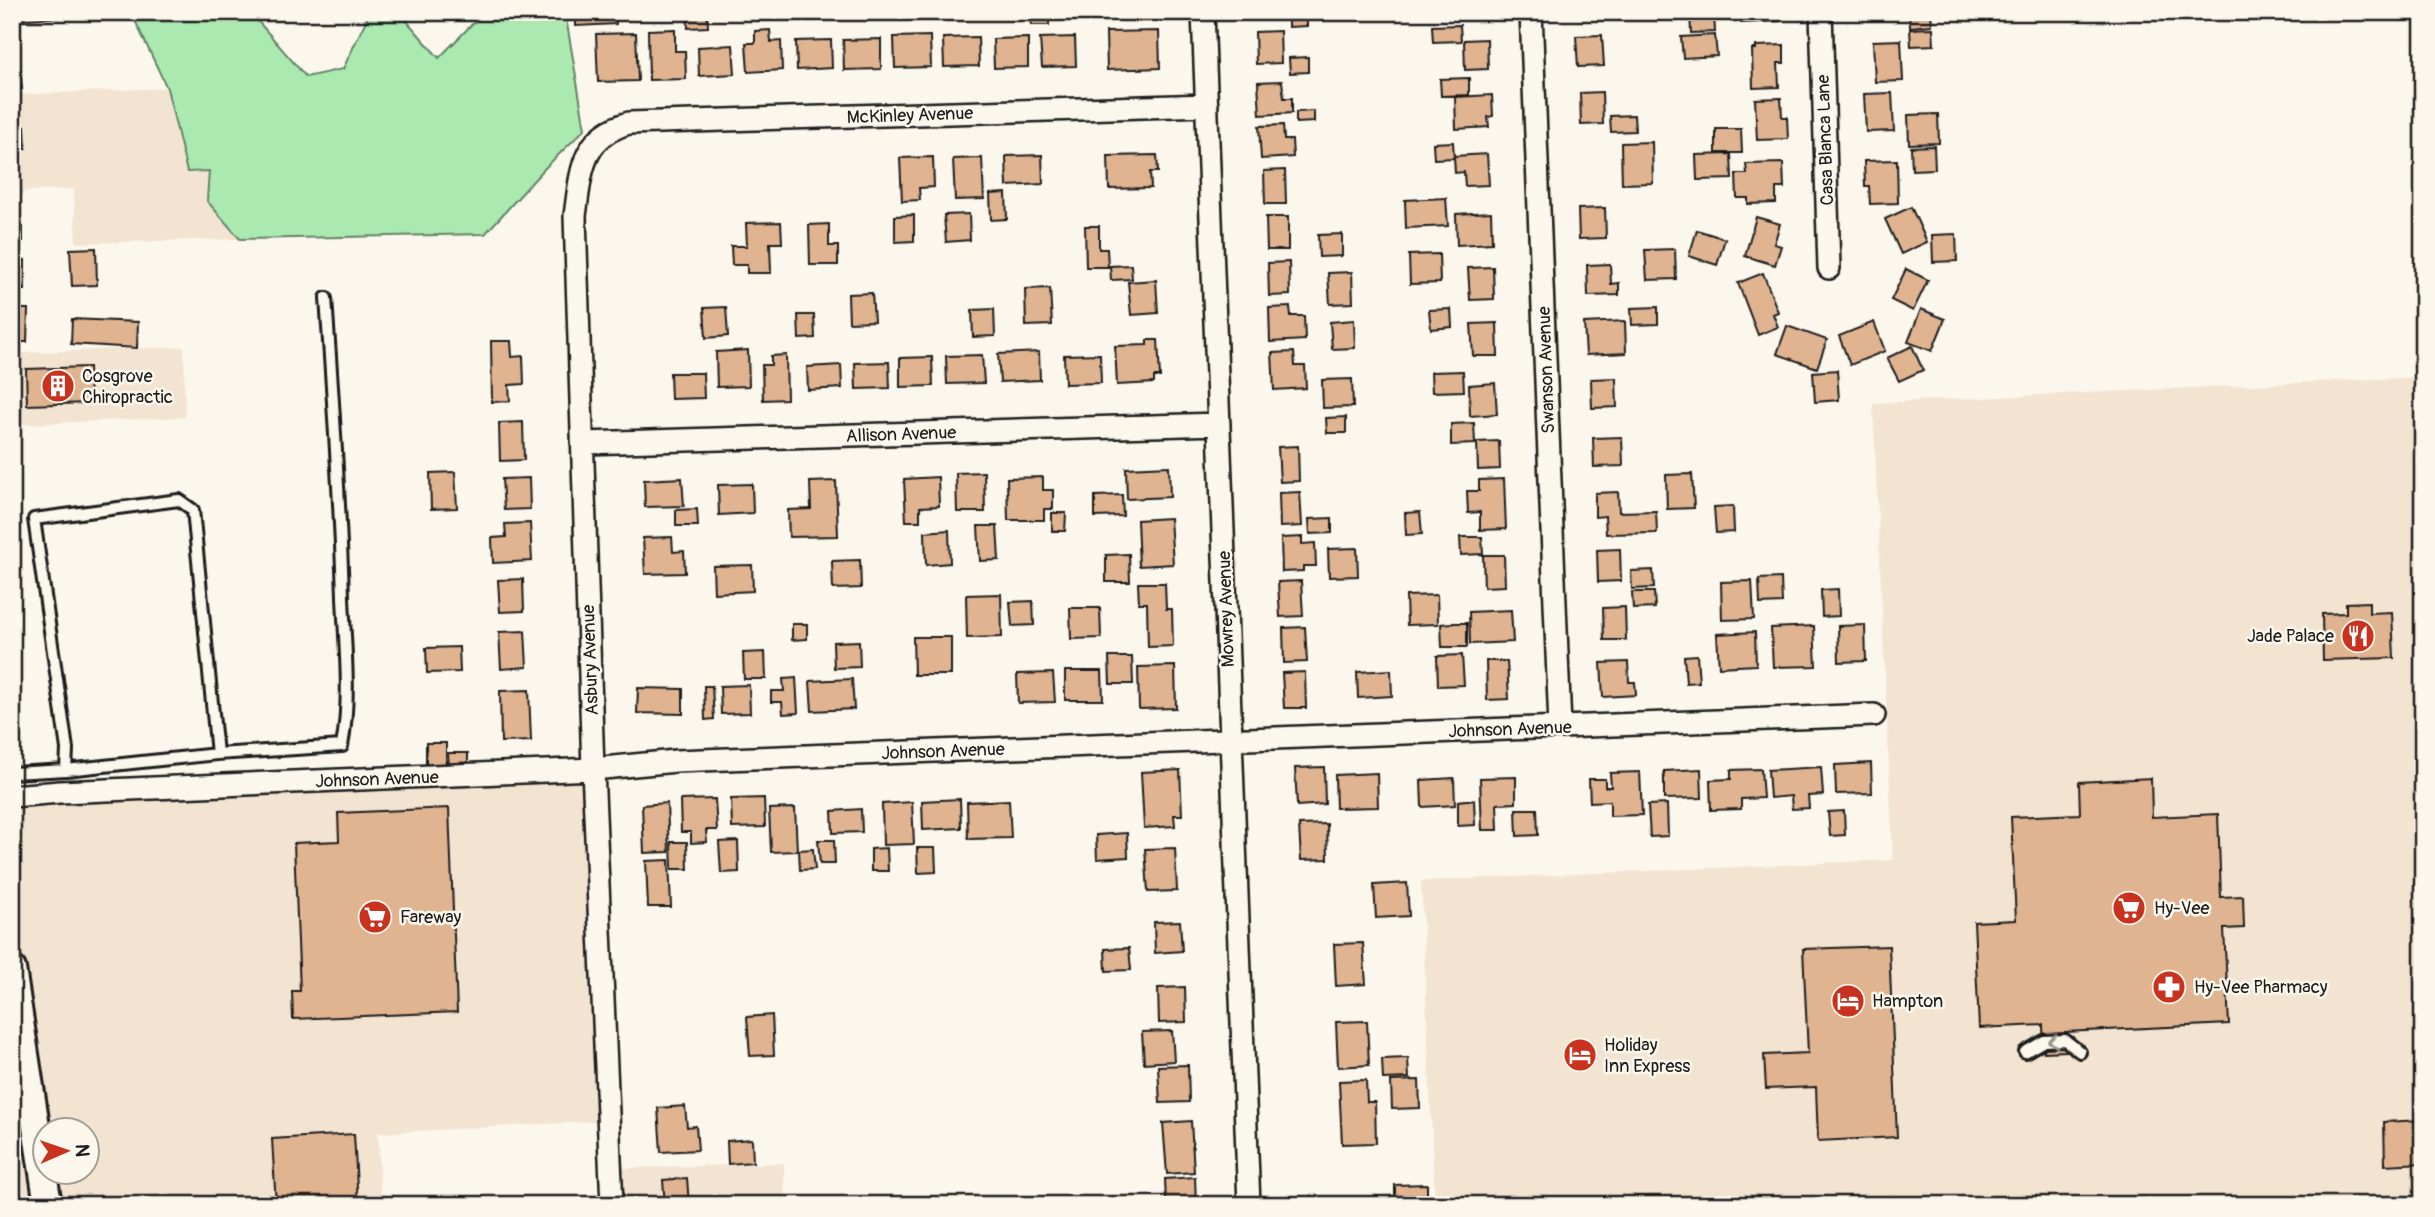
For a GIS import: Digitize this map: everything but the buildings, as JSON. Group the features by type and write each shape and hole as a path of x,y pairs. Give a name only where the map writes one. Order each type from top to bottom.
{"street":[{"name":"Mowrey Avenue","path":"1203,12 1249,1205"},
{"name":"Swanson Avenue","path":"1531,12 1560,727"},
{"name":"Casa Blanca Lane","path":"1821,12 1829,268"},
{"name":"McKinley Avenue","path":"613,128 629,123 647,122 1207,105"},
{"name":"Asbury Avenue","path":"612,1205 593,769 575,216 579,186 590,147 613,128"},
{"name":"Allison Avenue","path":"583,443 1219,424"},
{"name":"Johnson Avenue","path":"12,796 593,769 676,761 1874,715"},
{"path":"12,969 48,1205"}],"lane":[{"path":"12,773 217,754 342,746 347,717 347,680 340,484 326,298"},
{"path":"66,770 66,749 34,519 179,500 193,510 217,754"},
{"path":"2025,1052 2043,1041 2065,1040 2080,1052"}],"shaded area":[{"path":"167,88 187,171 210,171 207,201 240,239 76,243 74,189 12,192 12,95"},
{"path":"184,347 185,417 12,425 12,353"},
{"path":"2423,377 2423,1205 1435,1205 1421,881 1893,860 1873,403"},
{"path":"593,773 618,1120 378,1133 381,1205 12,1205 12,797"},
{"path":"784,1163 785,1205 612,1205 611,1169"}],"green space":[{"path":"131,12 250,12 306,77 343,69 370,12 399,12 439,58 484,12 565,12 585,129 544,169 485,234 240,239 207,201 209,171 187,172 167,88"}],"place":[{"name":"Cosgrove Chiropractic","path":"58,386"},
{"name":"Jade Palace","path":"2358,636"},
{"name":"Hy-Vee","path":"2129,908"},
{"name":"Fareway","path":"375,917"},
{"name":"Hy-Vee Pharmacy","path":"2169,987"},
{"name":"Hampton","path":"1848,1001"},
{"name":"Holiday Inn Express","path":"1580,1055"}]}
